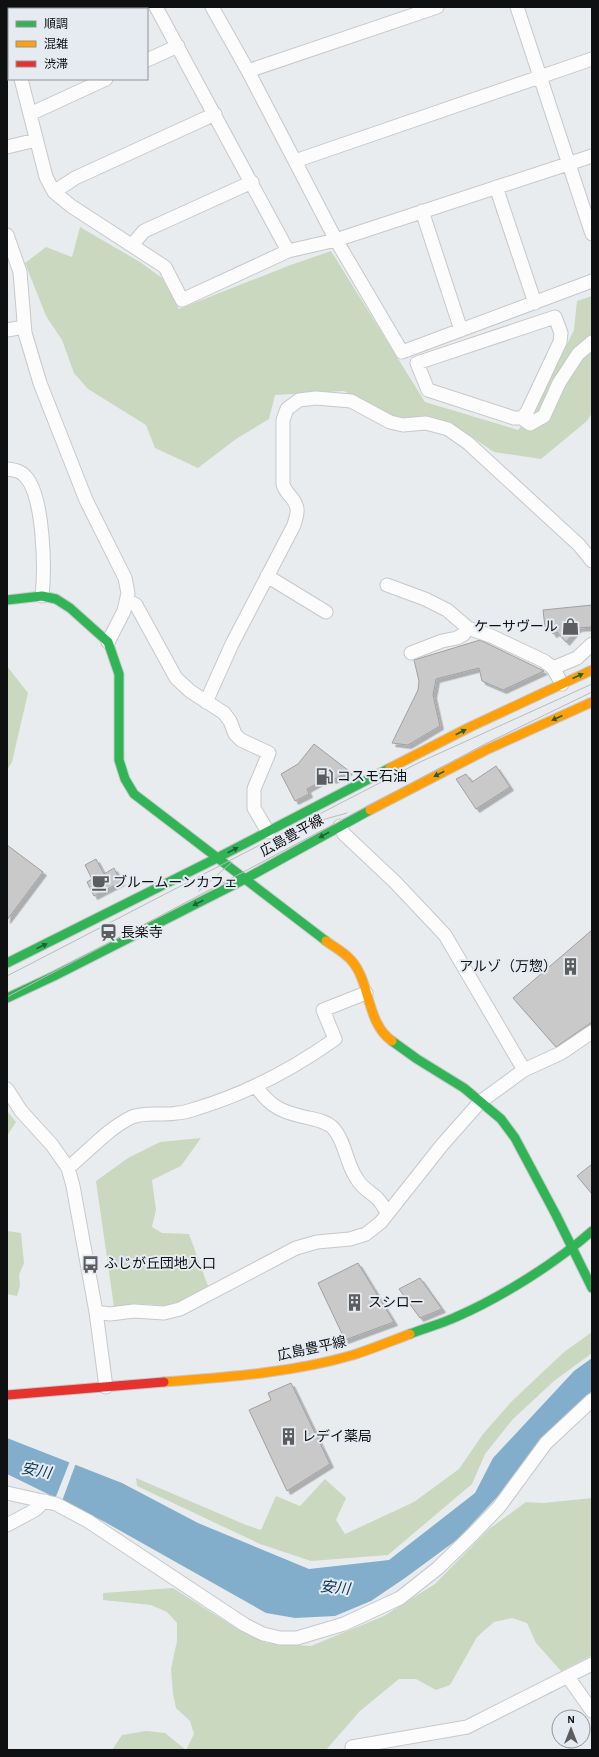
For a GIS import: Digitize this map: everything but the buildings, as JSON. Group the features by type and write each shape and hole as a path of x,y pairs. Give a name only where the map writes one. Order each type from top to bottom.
{"main road":[{"path":"7,600 42,596 56,599 70,608 108,642 119,674 119,760 125,779 134,794 351,960 361,978 376,1021 389,1039 417,1059 464,1088 501,1119 514,1138 573,1248 592,1288"},
{"name":"広島豊平線","path":"7,963 218,858 470,727 592,670"},
{"name":"広島豊平線","path":"7,998 54,976 245,879 340,826 486,750 592,702"},
{"name":"広島豊平線","path":"7,1395 230,1377 286,1370 353,1355 456,1317 511,1288 573,1248 592,1231"}],"street":[{"path":"156,7 288,250"},
{"path":"212,7 248,71 336,240 402,352 592,281"},
{"path":"248,71 437,7"},
{"path":"517,7 592,234"},
{"path":"148,60 178,46"},
{"path":"295,161 592,59"},
{"path":"21,80 46,177 54,192 71,206 165,267 182,300 288,250 336,240 592,156"},
{"path":"30,114 104,80"},
{"path":"54,192 75,178 215,114"},
{"path":"7,147 36,140"},
{"path":"132,246 144,231 252,182"},
{"path":"496,187 534,303"},
{"path":"422,211 461,330"},
{"path":"7,235 20,272 24,327 40,383 86,500 125,578 128,593 127,600 124,611 108,642"},
{"path":"522,418 527,412 560,342 561,333 555,316 418,363 428,390 514,418 522,418 530,424 544,416 560,382 578,354 592,342"},
{"path":"7,330 24,327"},
{"path":"206,702 232,644 294,525 298,510 294,499 285,490 283,484 283,420 287,409 299,400 316,398 351,401 390,422 403,425 426,423 448,429 468,442 579,545 592,561"},
{"path":"7,469 20,472 27,478 35,495 43,537 42,596"},
{"path":"267,576 326,612"},
{"path":"387,585 425,599 447,610 468,628 491,636 544,661 553,668 562,684"},
{"path":"127,600 136,605 176,678 190,692 224,713 241,740 269,753 254,789 254,808 268,832"},
{"path":"411,653 442,641 457,638 464,634 468,628"},
{"path":"553,668 577,658 592,644"},
{"path":"340,826 344,834 394,882 445,935 524,1070"},
{"path":"68,1168 108,1133 133,1117 149,1114 177,1114 196,1109 256,1086 314,1054 336,1039 323,1010 366,993"},
{"path":"96,1312 110,1314 134,1311 164,1313 180,1309 296,1248 317,1242 350,1239 366,1234 381,1222 442,1145 480,1102 524,1070 561,1053 592,1032"},
{"path":"256,1086 264,1099 278,1109 323,1121 334,1129 344,1148 350,1168 358,1181 378,1200 388,1213"},
{"path":"7,1089 21,1111 52,1145 68,1168 74,1186 96,1312 106,1387"},
{"path":"7,1493 56,1504 88,1521 245,1625 263,1634 280,1638 297,1638 344,1624 400,1598 438,1568 499,1507 546,1443 592,1400"},
{"path":"7,1525 35,1510 45,1501"},
{"path":"353,1750 352,1747 467,1727 592,1664"},
{"path":"568,1677 592,1711"}],"green space":[{"path":"80,227 140,262 162,278 179,309 288,266 331,251 425,402 518,430 534,411 574,330 577,301 592,296 592,413 587,421 541,459 494,452 451,423 395,417 344,391 275,395 269,419 236,439 198,468 155,448 146,425 88,389 74,373 62,340 46,316 25,263 46,247 72,257"},
{"path":"7,666 28,693 12,762 7,770"},
{"path":"7,1111 16,1122 7,1136"},
{"path":"201,1138 181,1166 152,1180 156,1210 152,1227 162,1233 189,1234 208,1286 183,1302 166,1306 145,1304 114,1307 96,1181 128,1158 160,1142"},
{"path":"7,1231 21,1233 24,1263 19,1275 20,1286 17,1296 7,1294"},
{"path":"592,1332 592,1353 554,1381 513,1419 485,1454 472,1484 388,1555 311,1561 260,1544 137,1486 136,1478 261,1530 276,1496 300,1506 325,1479 346,1498 336,1520 345,1534 414,1502 459,1469 483,1434 511,1402 564,1352"},
{"path":"592,1498 592,1655 561,1671 536,1643 527,1623 512,1618 494,1622 477,1637 450,1685 436,1690 416,1679 399,1679 360,1711 326,1750 186,1750 194,1734 190,1721 176,1708 171,1669 177,1641 177,1623 167,1612 151,1605 103,1600 103,1593 173,1588 239,1630 267,1643 311,1646 384,1616 435,1584 489,1529 526,1502 543,1503"},
{"path":"146,1731 165,1733 186,1750 112,1750 122,1735"}],"water":[{"name":"安川","path":"592,1358 592,1391 541,1439 498,1496 458,1539 371,1601 335,1616 295,1618 266,1613 103,1521 7,1474 7,1438 122,1483 198,1523 309,1569 389,1560 475,1493 493,1458 574,1371"}],"pier":[{"path":"70,1461 76,1463 62,1501 55,1499"}],"tram line":[{"path":"7,976 418,763 592,684"},
{"path":"7,997 487,743 592,692"},
{"path":"311,823 347,813"},
{"path":"199,891 232,862"}],"traffic: fast":[{"path":"7,600 42,596 56,599 70,608 108,642 119,674 119,760 125,779 134,794 326,941"},
{"path":"7,963 217,858 390,768"},
{"path":"7,998 54,976 245,879 370,810"},
{"path":"392,1041 417,1059 464,1088 501,1119 515,1138 556,1215 592,1288"},
{"path":"410,1334 445,1322 509,1290 562,1255 592,1231"}],"traffic: slow":[{"path":"390,768 470,727 592,670"},
{"path":"370,810 486,750 592,702"},
{"path":"326,941 348,957 357,969 362,979 377,1024 392,1041"},
{"path":"164,1382 259,1373 306,1366 353,1355 410,1334"}],"traffic: jam":[{"path":"7,1395 164,1382"}],"place":[{"name":"ケーサヴール","path":"571,627"},
{"name":"コスモ石油","path":"324,777"},
{"name":"ブルームーンカフェ","path":"100,883"},
{"name":"長楽寺","path":"108,933"},
{"name":"アルゾ（万惣）","path":"570,967"},
{"name":"ふじが丘団地入口","path":"91,1264"},
{"name":"スシロー","path":"355,1303"},
{"name":"レデイ薬局","path":"289,1437"}]}
